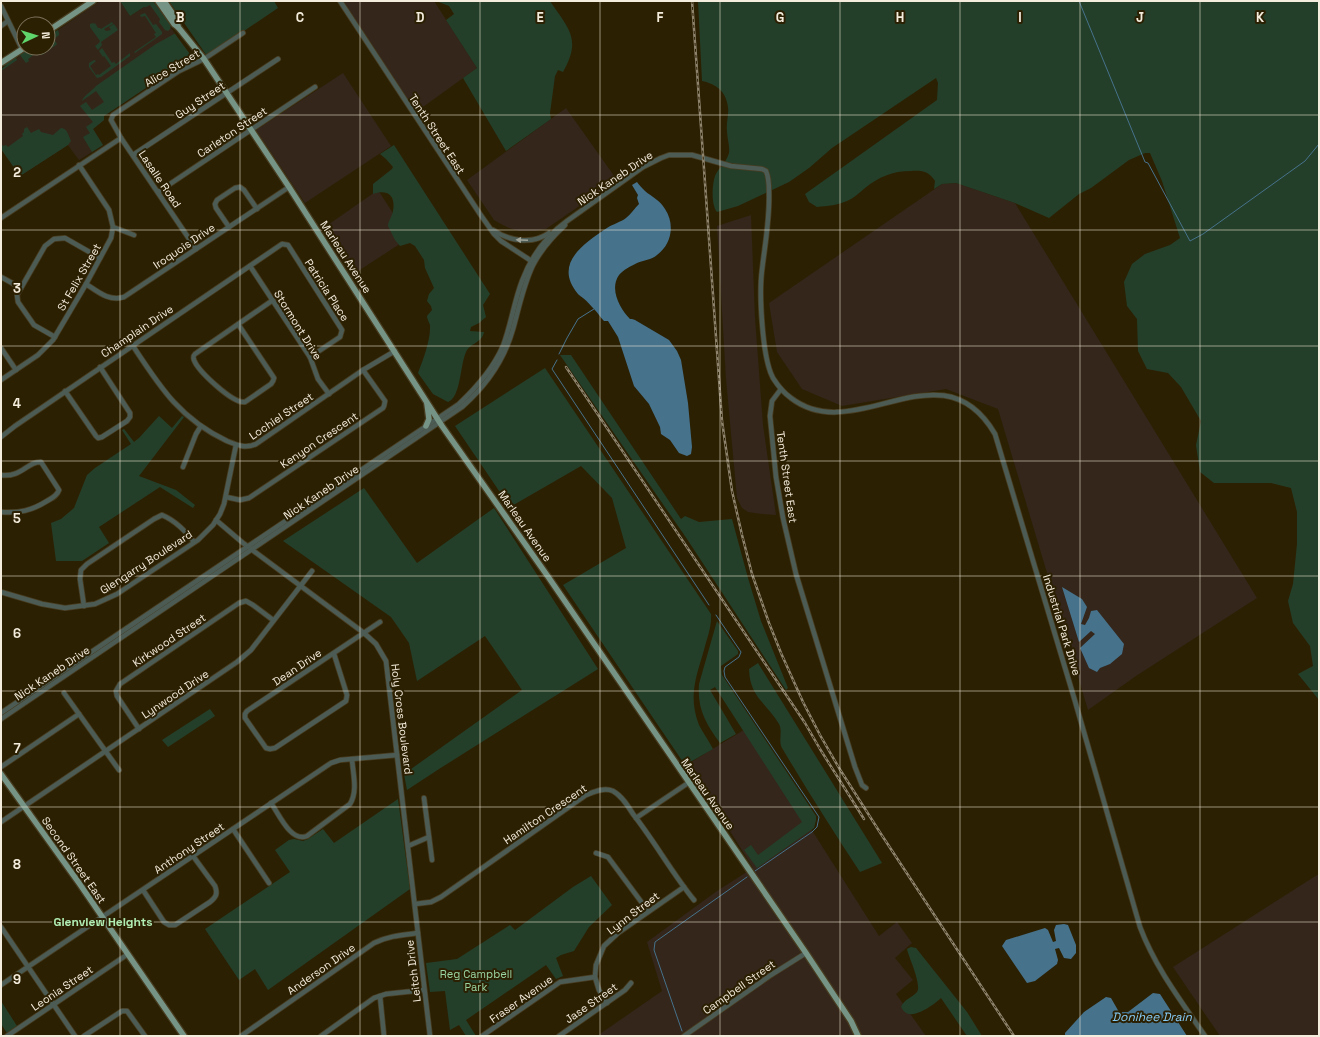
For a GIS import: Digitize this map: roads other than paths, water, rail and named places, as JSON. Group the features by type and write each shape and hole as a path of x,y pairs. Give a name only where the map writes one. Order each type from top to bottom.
{"main road":[{"path":"56,26 92,1"},
{"name":"Marleau Avenue","path":"158,1 174,24 204,59 289,187 439,420 806,953 851,1021 858,1036"},
{"name":"Marleau Avenue","path":"164,1 177,20 178,27"},
{"path":"1,63 16,53"},
{"path":"426,426 429,419 427,402"},
{"name":"Second Street East","path":"1,774 102,916 184,1036"}],"street":[{"name":"Tenth Street East","path":"340,1 486,223 501,241 533,261"},
{"path":"1,6 16,36"},
{"path":"1,26 8,21"},
{"name":"Alice Street","path":"111,119 113,115 179,71 204,59 243,33"},
{"name":"Guy Street","path":"133,155 278,59"},
{"name":"Carleton Street","path":"158,192 314,88"},
{"name":"Lasalle Road","path":"111,119 121,138 196,249"},
{"path":"1,218 121,138"},
{"name":"Nick Kaneb Drive","path":"1,713 439,420 459,404 476,388 495,362 508,330 522,282 544,242 557,228 643,167 661,158 669,155 692,156 731,166 759,168 765,170 767,173 770,206 761,282 764,338 767,361 773,377 782,389"},
{"path":"79,165 109,210 113,227 134,235"},
{"path":"228,227 215,204 217,200 229,192 238,187 242,188 257,208"},
{"name":"Iroquois Drive","path":"86,284 112,298 123,297 289,187"},
{"name":"Nick Kaneb Drive","path":"533,261 552,238 575,216"},
{"path":"486,223 493,230 502,235 511,239 520,240 536,239 547,235 557,228"},
{"name":"St Felix Street","path":"1,380 41,352 55,336 111,238 113,227"},
{"path":"55,336 34,325 17,300 17,295 45,246 54,239 65,238 100,258"},
{"name":"Champlain Drive","path":"1,437 65,391 281,245 286,244"},
{"name":"Patricia Place","path":"286,244 342,330 340,337 310,357"},
{"name":"Stormont Drive","path":"250,266 310,357 318,379 329,394"},
{"path":"1,277 21,288"},
{"path":"238,324 274,378 271,384 245,402 233,398 215,384 200,368 193,357 195,354 238,324 273,300"},
{"name":"Lochiel Street","path":"133,346 170,399 184,413 217,436 236,445 246,447 252,446 363,370 395,351"},
{"path":"1,348 16,370"},
{"path":"65,391 98,438 127,421 130,417 130,413 100,368"},
{"name":"Kenyon Crescent","path":"226,496 240,500 245,500 252,497 383,408 384,401 363,370"},
{"name":"Tenth Street East","path":"782,389 772,401 770,416 776,477 783,518 796,574 856,768 862,785 866,788"},
{"name":"Industrial Park Drive","path":"782,389 792,399 810,408 823,412 837,413 852,411 918,395 933,394 946,396 963,402 972,408 988,424 995,434 1140,927 1145,941 1160,970 1204,1036"},
{"name":"Nick Kaneb Drive","path":"1,719 426,426 439,420"},
{"path":"183,467 196,434 201,426"},
{"name":"Glengarry Boulevard","path":"1,592 51,606 65,608 84,606 100,602 114,596 206,533 216,520 222,508 226,496 236,445"},
{"path":"1,475 8,476 17,474 36,462 41,462 59,490 56,495 31,510 12,513 1,512"},
{"path":"84,606 80,579 81,570 87,564 154,518 162,515 169,518 182,528 194,542"},
{"name":"Holy Cross Boulevard","path":"216,520 364,633 376,644 386,661 415,904"},
{"name":"Lynwood Drive","path":"1,822 237,662 251,650 312,571"},
{"name":"Kirkwood Street","path":"139,729 117,696 117,687 120,684 239,603 246,601 273,620"},
{"name":"Dean Drive","path":"334,654 347,696 345,702 272,749 265,747 245,718 247,711 380,622"},
{"path":"64,693 119,770"},
{"path":"1,767 79,714"},
{"name":"Anthony Street","path":"1,985 331,763 352,759 397,755"},
{"path":"271,803 290,832 295,837 302,838 307,836 350,804 354,798 355,791 352,759"},
{"path":"636,818 688,782"},
{"name":"Hamilton Crescent","path":"415,904 431,902 441,897 586,795 604,790 613,791 621,798 694,900"},
{"path":"424,798 432,860"},
{"path":"233,829 269,883"},
{"path":"408,846 429,837"},
{"path":"596,853 608,856 648,912"},
{"path":"143,890 164,922 169,925 175,924 210,902 215,897 217,892 215,886 193,856"},
{"name":"Lynn Street","path":"595,977 596,965 604,946 618,933 684,887"},
{"name":"Leitch Drive","path":"415,904 430,1036"},
{"path":"2,931 76,1036"},
{"name":"Anderson Drive","path":"241,1036 374,943 382,939 418,933"},
{"name":"Campbell Street","path":"684,1036 771,975 806,953"},
{"name":"Leonia Street","path":"7,1036 128,954"},
{"path":"595,977 607,1003"},
{"name":"Fraser Avenue","path":"482,1036 560,982 595,977"},
{"name":"Jase Street","path":"559,1036 625,990 631,983"},
{"path":"321,1036 374,998 424,990"},
{"path":"380,996 384,1036"},
{"path":"84,1036 122,1011 127,1011 144,1036"}],"water":[{"path":"637,182 663,206 668,215 671,227 669,240 655,257 637,263 621,273 616,280 615,292 619,304 630,319 635,320 669,340 677,351 681,360 688,403 692,447 691,454 687,456 679,453 670,440 661,434 660,427 649,404 634,386 618,337 608,321 604,321 578,294 571,283 569,273 570,264 574,256 581,248 607,228 622,221 630,215 639,204 637,198 638,195 632,185"},
{"path":"1062,587 1082,599 1087,607 1081,624 1085,625 1091,611 1097,610 1124,644 1122,654 1110,664 1100,668 1097,672 1089,668 1080,648 1095,634 1091,631 1079,642"},
{"path":"1056,925 1068,925 1076,945 1076,953 1071,959 1064,958 1059,948 1055,949 1058,960 1057,964 1035,981 1027,983 1002,946 1006,940 1045,928 1048,930 1053,942 1056,941 1054,930"},
{"name":"Donihee Drain","path":"1153,993 1160,994 1187,1036 1065,1036 1065,1033 1084,1012 1106,997 1111,998 1119,1012 1128,1012"}],"waterway":[{"path":"1079,1 1145,162 1148,163 1190,241 1203,234 1305,161 1319,144"},
{"path":"559,354 578,319 594,309"},
{"path":"557,360 552,369 709,605"},
{"path":"716,615 741,652 739,657 725,667 725,677 819,817 817,827 812,832 755,871"},
{"path":"682,1031 654,950 655,942 747,877"}],"railway":[{"path":"692,1 722,421 732,491 752,574 781,653 820,735 881,834 1014,1036"},
{"path":"566,367 805,723 864,819"}],"district":[{"name":"Glenview Heights","path":"103,922"}],"park label":[{"name":"Reg Campbell Park","path":"476,980"}]}
